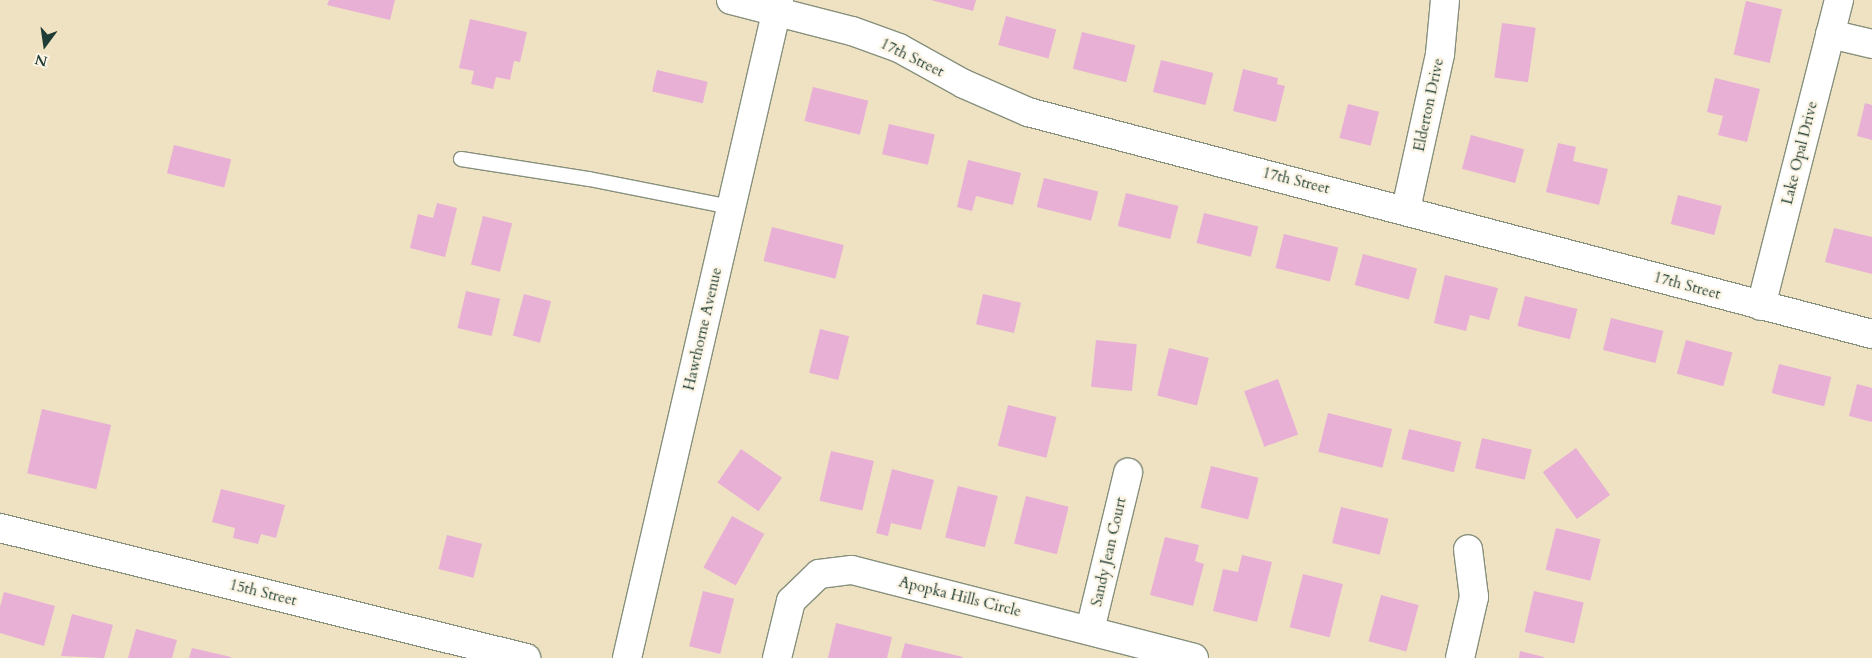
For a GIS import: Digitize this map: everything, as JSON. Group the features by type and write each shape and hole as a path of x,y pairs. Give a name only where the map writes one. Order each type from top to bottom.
{"street":[{"name":"17th Street","path":"731,0 778,6 852,30 899,48 964,84 1028,112 1872,334"},
{"name":"Elderton Drive","path":"1406,210 1440,54 1445,0"},
{"name":"Lake Opal Drive","path":"1761,306 1839,0"},
{"name":"Hawthorne Avenue","path":"627,658 778,6"},
{"path":"1830,34 1872,44"},
{"name":"Sandy Jean Court","path":"1090,630 1128,473"},
{"name":"15th Street","path":"0,528 526,658"},
{"path":"1460,658 1474,597 1468,549"},
{"name":"Apopka Hills Circle","path":"776,658 791,601 819,574 852,570 1194,658"}],"lane":[{"path":"460,159 590,179 731,207"}],"building":[{"path":"329,0 395,0 390,20 327,5"},
{"path":"931,0 976,0 973,11"},
{"path":"1746,1 1782,9 1770,63 1734,55"},
{"path":"1006,16 1056,29 1048,58 998,45"},
{"path":"470,19 527,32 520,62 514,61 510,80 496,77 493,89 471,84 474,71 459,68"},
{"path":"1502,23 1536,28 1528,82 1494,77"},
{"path":"1082,32 1135,45 1126,82 1073,69"},
{"path":"1161,60 1213,73 1205,105 1153,92"},
{"path":"1243,69 1278,78 1277,84 1285,86 1276,122 1233,111"},
{"path":"657,70 708,82 703,103 652,91"},
{"path":"1715,78 1760,89 1747,142 1718,135 1723,116 1707,112"},
{"path":"813,87 868,101 860,135 805,121"},
{"path":"1865,103 1872,105 1872,140 1857,136"},
{"path":"1348,104 1379,112 1371,146 1340,138"},
{"path":"889,124 935,135 928,165 882,154"},
{"path":"1471,135 1524,149 1515,183 1462,169"},
{"path":"1558,143 1576,147 1573,161 1608,169 1599,205 1546,192"},
{"path":"174,145 231,159 224,187 167,173"},
{"path":"968,160 1021,173 1013,205 976,196 972,211 957,207"},
{"path":"1044,178 1098,192 1091,221 1037,207"},
{"path":"1126,193 1178,206 1170,239 1118,226"},
{"path":"1678,195 1722,206 1714,235 1671,224"},
{"path":"437,203 457,208 445,257 410,248 418,214 433,218"},
{"path":"1204,213 1258,227 1251,257 1197,243"},
{"path":"483,216 512,223 500,272 471,265"},
{"path":"772,227 844,245 835,279 764,261"},
{"path":"1834,228 1872,237 1872,274 1825,262"},
{"path":"1284,234 1338,248 1330,282 1276,268"},
{"path":"1363,254 1417,268 1409,299 1355,285"},
{"path":"1445,275 1498,288 1489,320 1470,315 1466,331 1434,323"},
{"path":"466,291 500,299 492,336 457,328"},
{"path":"524,294 551,301 540,343 513,336"},
{"path":"983,294 1021,303 1014,333 976,324"},
{"path":"1525,296 1577,309 1570,339 1518,326"},
{"path":"1611,318 1663,331 1655,363 1603,350"},
{"path":"820,329 849,336 838,380 809,373"},
{"path":"1096,340 1137,344 1132,391 1091,387"},
{"path":"1686,340 1732,352 1723,386 1677,374"},
{"path":"1169,348 1209,358 1197,405 1157,396"},
{"path":"1779,364 1831,377 1824,406 1772,393"},
{"path":"1278,379 1298,434 1264,447 1244,391"},
{"path":"1857,384 1872,388 1872,422 1849,416"},
{"path":"1008,405 1057,417 1046,458 998,446"},
{"path":"42,409 111,425 96,489 27,473"},
{"path":"1328,413 1392,429 1382,468 1318,452"},
{"path":"1409,429 1461,442 1454,472 1402,459"},
{"path":"1482,438 1532,449 1525,480 1475,468"},
{"path":"1576,448 1610,495 1577,519 1543,472"},
{"path":"741,449 782,478 758,511 717,483"},
{"path":"831,451 874,461 862,511 820,501"},
{"path":"1211,466 1259,478 1248,520 1201,508"},
{"path":"892,469 934,480 921,530 891,523 888,536 876,533"},
{"path":"958,486 998,496 985,547 945,537"},
{"path":"221,489 285,505 276,538 261,534 258,544 233,538 235,528 212,522"},
{"path":"1026,496 1069,507 1057,554 1014,544"},
{"path":"1341,507 1389,519 1380,555 1332,543"},
{"path":"732,516 764,534 736,586 703,568"},
{"path":"1556,528 1601,539 1590,581 1546,570"},
{"path":"447,535 482,544 473,578 439,569"},
{"path":"1165,537 1199,545 1195,561 1204,564 1193,606 1150,595"},
{"path":"1242,555 1272,562 1257,622 1213,611 1223,569 1238,572"},
{"path":"1303,574 1343,584 1329,637 1290,627"},
{"path":"703,591 734,599 720,654 689,646"},
{"path":"1534,591 1584,602 1574,643 1525,632"},
{"path":"4,592 55,606 44,646 0,633 0,607"},
{"path":"1381,595 1419,605 1406,651 1369,641"},
{"path":"72,614 113,625 104,658 61,656"},
{"path":"836,623 892,637 887,658 828,658"},
{"path":"136,629 177,640 172,658 128,658"},
{"path":"905,643 963,657 901,658"},
{"path":"192,648 231,657 231,658 189,658"},
{"path":"1520,651 1544,657 1544,658 1519,658"}]}
